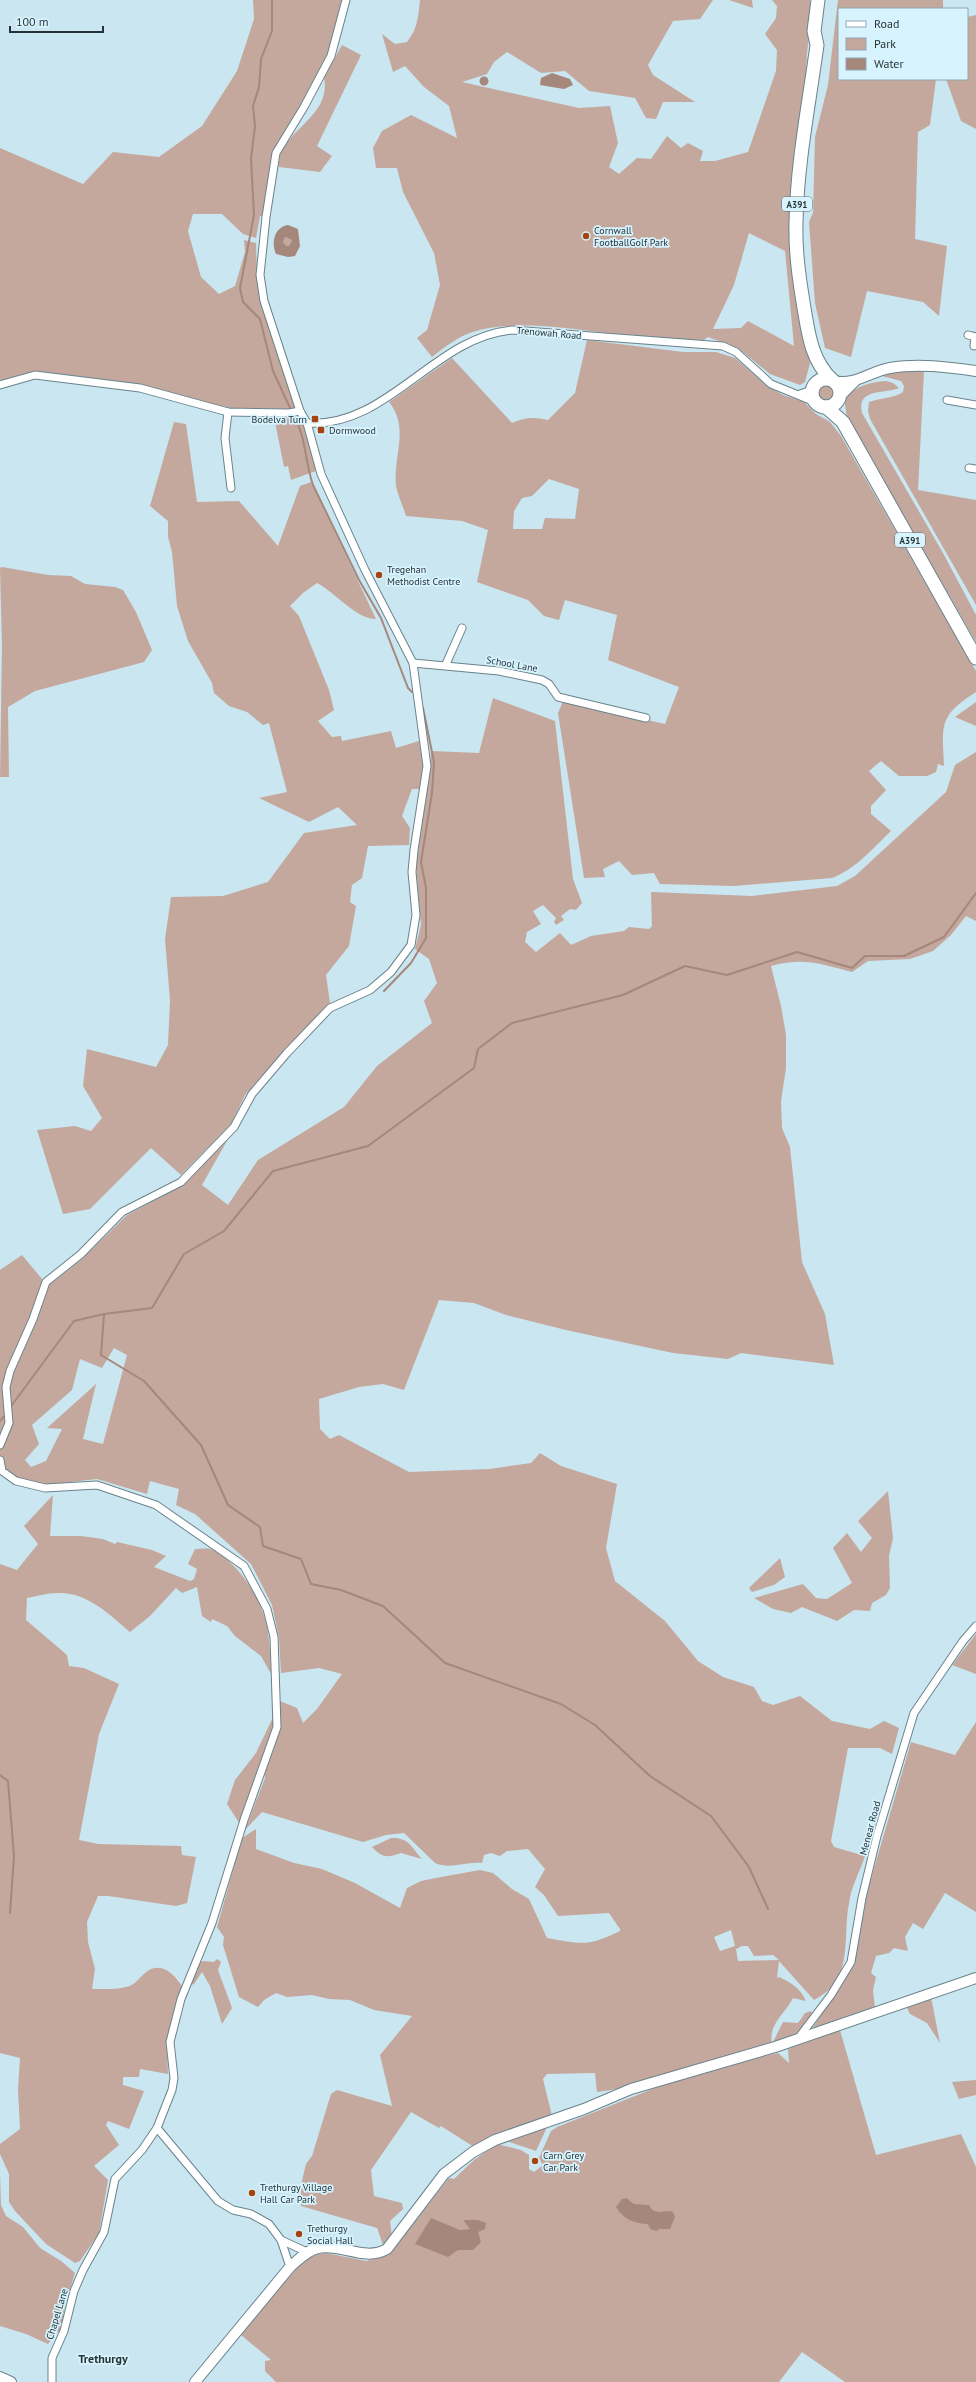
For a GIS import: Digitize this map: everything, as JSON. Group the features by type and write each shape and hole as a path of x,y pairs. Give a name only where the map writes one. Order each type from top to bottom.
{"highway":[{"name":"A391","path":"817,45 814,31 818,0"},
{"name":"A391","path":"826,0 823,32 817,45 800,169 796,223 799,282 808,333 817,362 813,396 843,422 976,658"},
{"name":"A391","path":"817,362 833,380"},
{"path":"821,380 833,380 840,387 840,396 834,405 813,396 821,380"},
{"name":"A391","path":"840,396 843,422"}],"street":[{"path":"0,1446 9,1423 6,1387 10,1371 33,1319 46,1282 81,1254 122,1212 181,1182 234,1127 252,1094 287,1053 330,1008 370,990 391,972 411,945 416,914 412,872 426,766 414,663 365,570 321,474 306,423 295,412 264,301 260,275 266,217 276,153 304,107 331,56 346,0"},
{"name":"Trenowah Road","path":"306,423 329,424 378,405 460,347 499,331 512,330 723,346 736,352 771,384 785,391 813,396"},
{"path":"973,336 974,346"},
{"path":"833,380 841,383 855,381 889,368 910,366 976,371"},
{"path":"0,385 35,375 140,388 228,412 295,412"},
{"path":"840,396 855,381"},
{"path":"947,400 976,405"},
{"path":"228,412 225,438 231,488"},
{"path":"446,664 462,628"},
{"name":"School Lane","path":"414,663 446,664 499,671 542,680 549,684 558,697 646,718"},
{"name":"Chapel Lane","path":"0,1460 2,1472 16,1481 44,1488 97,1485 156,1505 244,1566 267,1609 274,1637 277,1727 244,1820 212,1923 181,2000 170,2042 174,2078 172,2090 157,2128 142,2150 115,2179 104,2232 81,2275 70,2303 64,2331 52,2358 52,2382"},
{"name":"Menear Road","path":"797,2040 831,1995 851,1962 862,1898 877,1836 914,1713 963,1641 976,1626"},
{"path":"195,2382 290,2266 308,2252 317,2248 328,2247 368,2254 380,2253 394,2242 423,2199 452,2167 495,2140 584,2109 631,2089 797,2040 976,1978"},
{"path":"157,2128 218,2201 232,2210 251,2214 269,2224 281,2240 290,2266"},
{"path":"281,2240 308,2252"},
{"path":"0,2378 11,2382"}],"green space":[{"path":"253,0 346,0 331,56 276,153 266,217 260,216 256,238 243,234 222,214 193,214 188,231 201,277 219,294 235,286 245,252 244,240 256,243 257,276 295,409 231,408 140,388 35,375 0,382 0,148 83,184 113,152 159,157 202,126 237,71 254,19"},
{"path":"420,0 713,0 700,19 673,21 648,65 653,75 695,102 663,102 656,119 646,118 635,98 589,91 565,71 541,73 507,52 494,62 487,74 462,82 579,108 610,106 618,143 609,167 619,174 637,158 651,159 667,136 681,148 688,143 703,151 700,161 715,161 748,152 776,71 777,50 765,34 776,18 777,6 772,0 810,0 812,13 807,53 796,286 810,363 805,382 800,385 770,374 738,348 708,337 704,340 654,338 555,327 511,326 491,328 467,334 451,343 432,357 417,338 427,330 440,285 434,253 403,192 397,168 376,168 373,148 382,131 411,115 457,138 449,106 424,87 405,66 393,72 382,34 395,44 407,42 415,27","holes":["749,233 785,251 794,346 748,321 741,328 713,329 734,285"]},
{"path":"729,0 752,0 753,8"},
{"path":"838,0 943,0 943,8 838,8 838,80 936,80 930,125 918,132 915,239 947,246 939,316 923,302 867,291 851,357 825,348 815,303 809,222 813,213 815,137 828,85"},
{"path":"976,15 976,129 961,121 946,80 968,80 968,17"},
{"path":"342,45 361,55 317,146 332,156 320,172 279,167 279,157 287,142 310,118 322,100 325,89 324,77"},
{"path":"285,237 292,240 289,246 286,247 283,242"},
{"path":"587,340 683,352 716,352 735,358 767,386 783,395 804,402 816,414 830,422 841,436 976,671 976,692 955,708 945,722 943,730 944,766 938,764 936,772 927,776 899,776 881,761 869,771 886,790 871,806 871,814 891,831 864,858 841,874 832,878 734,886 660,884 654,873 632,875 619,861 603,869 605,877 584,878 558,713 563,701 665,724 679,687 608,660 617,615 565,600 559,620 544,616 528,600 477,582 488,530 462,521 406,516 396,486 400,432 399,422 389,402 452,358 512,423 530,418 548,420 575,393","holes":["549,479 579,489 575,519 545,518 542,529 513,529 514,511 522,498 532,496"]},
{"path":"906,370 924,371 918,490 976,500 976,605 870,419 868,411 869,402 896,396 903,392 904,386 901,381 878,375"},
{"path":"886,381 893,383 899,388 873,393 867,396 863,399 861,405 862,413 943,553 976,615 976,642 847,418 844,398 854,390 864,385"},
{"path":"827,384 834,387 837,394 834,401 827,404 820,401 817,394 820,387"},
{"path":"298,416 305,428 316,471 291,480 288,466 284,467 274,417"},
{"path":"174,422 186,424 197,502 239,501 278,546 300,486 311,482 376,619 362,615 317,583 303,593 290,606 299,616 329,690 334,710 318,721 332,737 341,736 342,741 391,731 396,748 419,741 423,768 419,789 412,789 402,816 410,828 409,845 368,846 362,878 352,885 350,902 356,906 349,946 326,975 330,1003 245,1095 231,1124 181,1175 151,1148 90,1209 63,1214 37,1130 75,1126 91,1131 102,1118 83,1086 87,1049 156,1067 168,1045 170,1000 165,939 171,897 223,896 268,882 304,833 357,825 338,807 309,822 259,798 287,792 269,723 263,725 247,712 229,706 214,693 212,683 188,641 177,606 172,552 168,537 168,521 150,506"},
{"path":"2,567 48,575 71,576 85,584 115,587 123,590 136,612 152,650 144,662 35,691 8,707 9,777 0,777 2,646 0,568"},
{"path":"493,698 555,721 573,879 582,903 576,910 570,909 561,916 564,920 556,925 554,922 556,918 543,905 533,911 541,924 527,932 525,942 536,952 560,933 571,945 591,936 624,931 629,927 649,929 652,926 651,892 752,896 837,886 855,876 946,792 955,765 976,752 976,921 966,916 951,935 933,951 910,959 868,961 852,972 821,964 803,962 783,963 771,966 781,1006 786,1035 786,1068 781,1101 782,1128 790,1147 802,1262 825,1314 834,1365 741,1353 728,1359 673,1353 566,1330 506,1315 474,1303 439,1300 404,1390 383,1384 359,1387 319,1399 320,1429 330,1439 339,1435 409,1472 490,1469 531,1463 540,1453 561,1466 617,1484 606,1548 615,1581 665,1621 698,1661 723,1677 754,1687 762,1701 773,1705 800,1696 832,1721 870,1729 884,1721 899,1728 892,1754 880,1748 848,1748 831,1841 834,1847 865,1856 850,1897 847,1917 846,1944 841,1970 836,1981 827,1992 814,2000 779,1961 777,1978 779,1977 788,1981 795,1986 806,2001 793,1998 772,2031 772,2044 783,2022 798,2023 805,2013 811,2011 812,2014 800,2031 794,2036 772,2046 708,2061 639,2083 611,2090 597,2092 595,2073 547,2074 543,2079 552,2116 496,2135 474,2147 441,2126 439,2128 411,2112 371,2170 374,2196 402,2203 403,2209 390,2221 392,2238 383,2245 377,2228 301,2206 301,2185 306,2164 312,2156 331,2094 337,2090 392,2106 380,2055 412,2016 374,2010 350,2000 329,1999 312,1995 287,1997 276,1993 264,2000 258,2007 239,1997 223,1945 224,1937 217,1927 242,1838 256,1829 256,1849 294,1863 322,1869 355,1883 400,1908 407,1888 421,1881 480,1870 493,1873 512,1889 529,1899 547,1938 584,1943 600,1940 620,1931 620,1929 609,1913 558,1916 544,1895 535,1887 545,1869 528,1849 507,1851 500,1856 491,1853 484,1855 482,1863 446,1866 435,1863 404,1833 386,1835 363,1842 262,1812 245,1830 265,1778 264,1770 280,1727 280,1701 297,1708 303,1723 317,1709 342,1674 319,1668 281,1673 279,1638 272,1605 251,1564 195,1514 176,1505 179,1489 150,1481 147,1494 97,1479 45,1485 23,1480 4,1471 4,1465 0,1469 0,1270 22,1255 42,1279 45,1293 49,1285 82,1259 127,1215 183,1185 228,1139 202,1185 228,1205 258,1160 344,1107 377,1066 432,1023 424,1001 437,983 429,959 415,949 421,925 416,865 429,780 431,751 479,753","holes":["114,1348 127,1355 103,1444 83,1439 96,1384 47,1428 62,1429 46,1461 31,1467 25,1460 39,1444 32,1425 72,1390 80,1359 102,1368","731,1930 735,1946 720,1951 714,1937","742,1946 748,1946 754,1956 773,1955 779,1960 738,1961 736,1949"]},
{"path":"976,702 976,726 955,717"},
{"path":"888,1491 893,1538 889,1556 890,1588 886,1595 872,1603 870,1611 854,1610 837,1621 802,1607 791,1613 773,1609 754,1598 803,1584 816,1598 827,1599 852,1583 833,1548 847,1533 861,1552 872,1538 858,1521"},
{"path":"53,1495 50,1536 81,1536 103,1539 115,1544 117,1542 152,1550 166,1556 154,1567 190,1581 194,1579 197,1569 188,1564 195,1549 211,1549 228,1560 243,1576 255,1594 263,1613 270,1650 271,1674 261,1656 235,1636 227,1626 212,1619 211,1622 202,1616 197,1587 182,1593 176,1588 150,1616 130,1632 106,1611 79,1596 54,1593 27,1598 26,1620 67,1655 69,1666 84,1668 119,1684 99,1734 79,1840 98,1844 181,1846 182,1855 196,1857 187,1903 176,1906 108,1896 98,1896 87,1922 88,1942 95,1969 92,1989 116,1989 130,1986 149,1970 154,1968 160,1968 168,1971 182,1986 167,2043 168,2074 140,2069 139,2077 123,2077 123,2085 144,2091 129,2129 108,2121 106,2125 119,2145 94,2166 108,2180 99,2233 80,2261 75,2263 46,2244 15,2211 9,2202 9,2174 0,2154 0,2144 20,2129 18,2089 20,2058 0,2053 0,1564 17,1570 38,1544 24,1526"},
{"path":"780,1558 785,1577 774,1585 752,1592 749,1588"},
{"path":"976,1634 976,1674 952,1665"},
{"path":"274,1715 274,1728 240,1824 227,1804 235,1780 256,1753"},
{"path":"976,1722 976,1912 945,1893 923,1929 913,1923 905,1937 908,1951 894,1948 889,1953 876,1956 871,1973 876,1977 873,1990 875,2008 810,2032 854,1963 865,1899 911,1742 955,1755"},
{"path":"391,1838 406,1841 422,1859 401,1853 392,1856 385,1856 372,1847"},
{"path":"217,1959 221,1962 218,1970 232,2008 222,2024 210,1986 202,1972 194,1984 191,1985 197,1964 203,1961 214,1962"},
{"path":"931,1997 940,2043 927,2023 910,2014 906,2006"},
{"path":"840,2030 876,2155 961,2134 976,2167 976,2382 845,2382 802,2352 779,2382 276,2382 265,2371 265,2361 271,2360 241,2335 277,2290 301,2264 313,2255 326,2253 366,2261 389,2255 449,2178 454,2179 474,2160 497,2144 521,2150 529,2155 529,2169 534,2172 543,2165 539,2158 551,2131 557,2127 690,2074 778,2053 789,2063 788,2049"},
{"path":"976,2080 976,2095 959,2099 952,2082"},
{"path":"548,2125 536,2151 504,2140"},
{"path":"0,2174 1,2205 6,2216 23,2227 40,2248 61,2261 75,2273 65,2305 60,2332 57,2332 48,2344 26,2334 0,2326"}],"water":[{"path":"552,73 570,79 573,85 564,89 540,85 541,78"},
{"path":"482,77 486,77 488,81 486,85 482,85 480,83 480,79"},
{"path":"288,225 298,229 300,246 295,256 288,257 276,254 274,245 275,236 283,226","holes":["285,237 292,240 289,246 286,246 283,242"]},
{"path":"626,2198 634,2204 649,2205 651,2209 657,2212 673,2212 675,2217 670,2229 659,2229 657,2231 650,2229 648,2224 634,2222 626,2218 616,2207 622,2199"},
{"path":"431,2218 460,2230 470,2229 463,2220 478,2220 486,2223 485,2229 478,2232 481,2242 473,2250 458,2250 448,2257 415,2244"}],"waterway":[{"path":"272,0 272,31 261,59 259,87 253,106 255,126 251,159 254,215 240,288 243,302 260,319 273,371 291,410"},
{"path":"293,414 301,432 313,485 359,580 381,618 408,688 412,692"},
{"path":"384,991 411,963 426,938 426,888 421,862 432,793 434,762 423,708"},
{"path":"9,1409 74,1321 104,1314 152,1308 184,1254 224,1231 273,1171 368,1146 474,1068 478,1049 512,1023 623,995 685,966 727,975 797,952 852,968 865,956 904,956 944,937 976,893"},
{"path":"104,1314 101,1355 144,1381 201,1445 228,1505 260,1527 263,1546 301,1559 311,1584 341,1590 383,1606 445,1663 561,1704 595,1725 650,1776 711,1816 749,1867 768,1909"},
{"path":"0,1421 6,1414"},
{"path":"0,1775 8,1781 14,1856 10,1913"}],"place":[{"name":"Cornwall FootballGolf Park","path":"586,236"},
{"name":"Bodelva Turn","path":"315,419"},
{"name":"Dormwood","path":"321,430"},
{"name":"Tregehan Methodist Centre","path":"379,575"},
{"name":"Carn Grey Car Park","path":"535,2161"},
{"name":"Trethurgy Village Hall Car Park","path":"252,2193"},
{"name":"Trethurgy Social Hall","path":"299,2234"}],"district":[{"name":"Trethurgy","path":"103,2358"}]}
